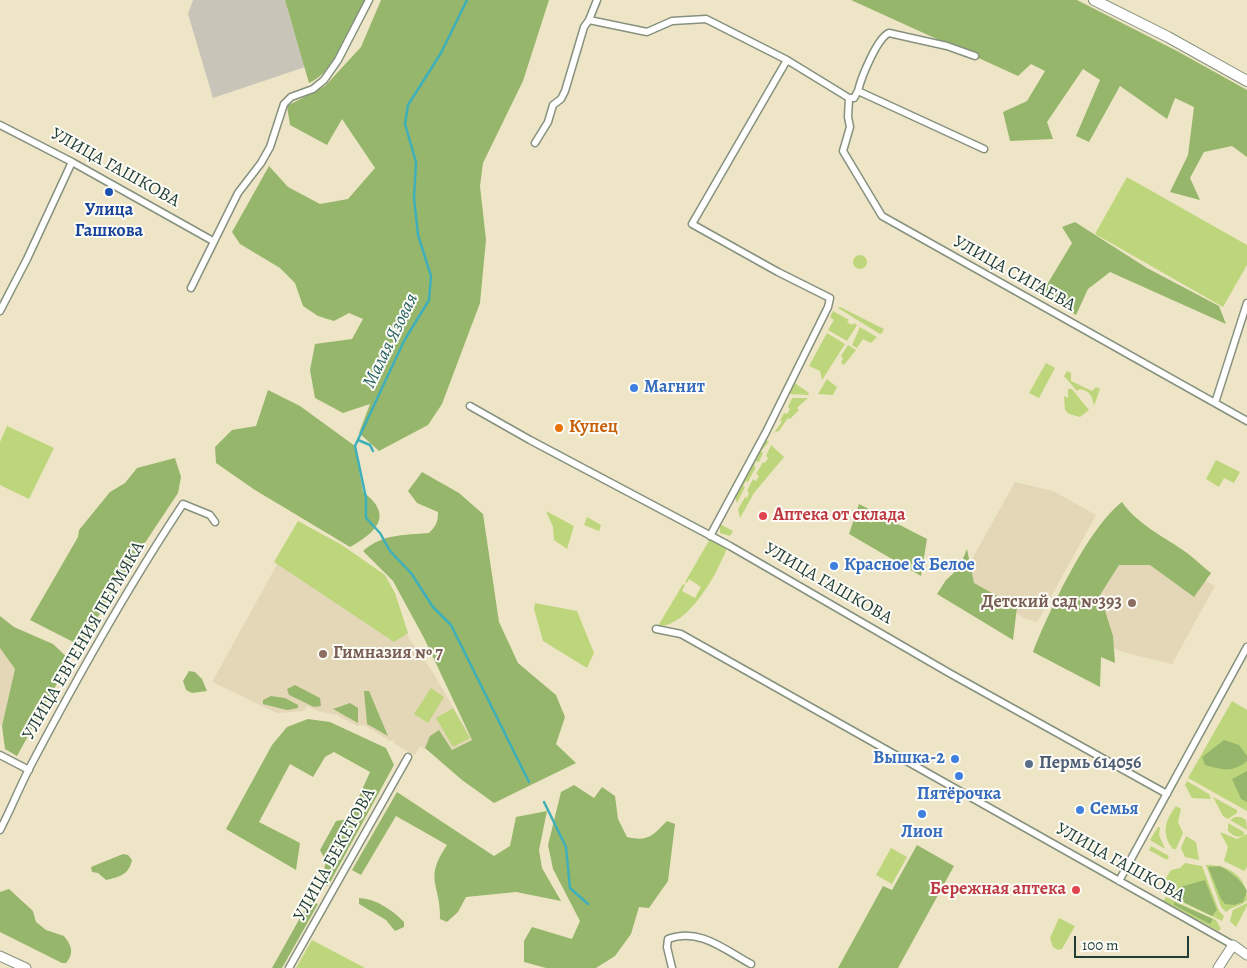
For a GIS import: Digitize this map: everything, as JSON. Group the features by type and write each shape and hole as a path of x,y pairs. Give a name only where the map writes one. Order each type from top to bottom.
{"main road":[{"path":"1094,0 1168,37 1247,81"}],"street":[{"path":"191,288 238,194 261,163 270,147 280,112 291,97 313,89 324,80 338,60 369,0"},
{"path":"535,143 548,122 553,105 565,91 584,27 590,20 597,0"},
{"path":"590,20 647,32 678,20 706,19 786,60 849,98 854,98 866,68 882,38 889,33 947,46 975,56"},
{"path":"710,536 798,368 828,307 830,298 778,272 692,224 786,60"},
{"path":"858,91 984,149"},
{"name":"УЛИЦА СИГАЕВА","path":"849,98 848,117 850,127 843,151 882,216 1247,421"},
{"name":"УЛИЦА ГАШКОВА","path":"0,125 72,162 213,241"},
{"path":"0,311 27,259 72,162"},
{"path":"1215,403 1246,313 1247,304"},
{"name":"УЛИЦА ГАШКОВА","path":"470,406 710,536 1009,707 1167,794"},
{"name":"УЛИЦА ЕВГЕНИЯ ПЕРМЯКА","path":"0,830 29,770 84,666 141,568 182,504 210,515 215,522"},
{"name":"УЛИЦА ГАШКОВА","path":"656,630 681,634 1247,955"},
{"path":"1119,881 1247,647"},
{"path":"0,754 29,770"},
{"name":"УЛИЦА БЕКЕТОВА","path":"289,968 408,757"},
{"path":"672,968 667,947 668,939 689,934 701,936 751,964"},
{"path":"1218,968 1233,946"},
{"path":"0,956 26,968"}],"shaded area":[{"path":"193,0 285,0 305,67 213,98 188,14"},
{"name":"Детский сад №393","path":"1015,482 1053,491 1096,515 1037,622 1024,618 961,579"},
{"name":"Детский сад №393","path":"1106,521 1215,586 1172,664 1123,652 1048,621"},
{"name":"Гимназия № 7","path":"300,523 384,575 388,581 409,638 432,671 474,743 453,765 420,746 415,755 395,744 393,740 390,741 364,725 357,726 337,715 318,711 307,706 304,711 277,713 212,682"},
{"path":"0,648 15,669 2,726 0,725"}],"green space":[{"path":"285,0 365,0 337,58 329,68 309,83"},
{"path":"381,0 549,0 523,81 483,163 480,186 486,240 480,303 442,404 428,425 379,451 359,433 370,404 343,413 315,398 310,370 315,344 352,339 363,319 349,313 334,321 318,316 303,306 295,283 280,268 240,244 232,232 269,166 288,187 320,204 348,199 375,168 342,119 327,145 290,125 287,106 325,86 361,47"},
{"path":"851,0 1077,0 1177,51 1247,90 1247,157 1232,146 1204,152 1190,178 1200,200 1170,192 1188,155 1194,107 1175,98 1167,119 1120,86 1089,142 1076,136 1100,80 1083,69 1047,122 1053,139 1010,141 1003,112 1027,101 1045,71 1031,64 1018,76"},
{"path":"1127,177 1247,245 1247,265 1223,307 1095,234"},
{"path":"1075,222 1147,268 1219,306 1226,324 1110,272 1088,289 1076,315 1042,293 1072,243 1062,227"},
{"path":"860,255 865,257 867,262 865,267 860,269 855,267 853,262 855,257"},
{"path":"840,307 884,329 882,333 880,334 838,308"},
{"path":"833,311 849,320 847,322 852,325 854,323 857,325 847,341 828,330 834,320 830,317"},
{"path":"860,327 877,337 871,343 863,339 857,348 852,345"},
{"path":"827,333 845,344 822,380 820,371 809,366"},
{"path":"848,345 856,350 844,365 841,363 843,358 841,356"},
{"path":"1046,363 1055,368 1039,398 1029,393"},
{"path":"1067,371 1071,373 1071,381 1092,391 1096,387 1100,389 1094,406 1088,393 1080,389 1077,391 1064,376"},
{"path":"827,379 837,387 833,395 818,394"},
{"path":"795,383 809,393 808,395 789,394"},
{"path":"1068,389 1072,389 1089,410 1080,417 1069,414 1065,410 1064,396 1068,398"},
{"path":"268,390 300,406 355,446 363,492 378,508 380,516 374,529 350,547 255,490 216,463 215,447 232,430 256,426"},
{"path":"792,398 808,398 797,408 799,410 790,419 788,418 778,432 776,431 772,435 782,422 780,421 784,413 787,414 790,409 788,407"},
{"path":"7,426 54,448 29,499 0,485 0,442"},
{"path":"765,439 769,442 761,451 763,453 759,462 756,461 754,466 756,467 748,482 746,481 743,486 745,487 737,503 735,496"},
{"path":"771,445 784,457 754,493 740,518 738,509 745,497 747,498 749,493 747,491 753,479 756,481 759,476 756,474 763,462 765,463 768,458 766,456"},
{"path":"175,458 181,477 178,493 113,591 81,646 30,620 78,537 79,530 110,492 125,483 137,468"},
{"path":"1216,460 1240,472 1234,483 1224,478 1219,487 1206,479"},
{"path":"422,472 459,493 483,514 499,622 518,663 556,695 565,717 556,744 576,763 494,803 462,780 425,748 430,736 439,730 452,750 472,740 424,638 393,581 363,551 370,545 386,538 429,533 433,528 437,521 438,512 417,503 408,491"},
{"path":"1122,502 1144,524 1187,553 1211,573 1194,597 1150,565 1119,565 1100,595 1113,636 1115,663 1101,657 1100,687 1033,652 1059,593 1083,550 1109,514"},
{"path":"859,504 927,539 921,576 849,534"},
{"path":"546,511 574,526 567,549 554,540 553,527"},
{"path":"587,517 601,525 599,531 584,525"},
{"path":"298,521 342,545 385,575 395,593 408,633 394,642 274,562"},
{"path":"720,524 733,531 730,536 720,533"},
{"path":"710,539 727,548 717,570 701,596 681,618 669,624 658,626 683,584 685,585 682,591 695,598 701,587 689,579 687,583 685,582"},
{"path":"967,549 974,583 1017,607 1013,640 937,594 946,580 959,568"},
{"path":"535,603 577,611 594,653 587,668 543,641 534,609"},
{"path":"0,616 14,627 53,644 70,660 17,756 5,749 2,726 15,669 0,648"},
{"path":"189,671 195,672 202,679 207,691 192,693 186,690 183,681"},
{"path":"295,685 320,698 321,706 314,707 289,695 287,689"},
{"path":"431,688 444,697 428,723 414,714"},
{"path":"364,691 369,691 388,736 367,724"},
{"path":"271,696 285,698 298,705 298,708 287,710 263,704 263,700"},
{"path":"1232,701 1247,710 1247,811 1188,778"},
{"path":"350,703 358,708 358,723 333,709"},
{"path":"453,708 470,738 453,747 436,718"},
{"path":"308,719 330,722 386,748 394,765 328,886 321,883 326,861 320,850 336,821 349,819 370,772 334,752 325,757 313,777 290,764 259,822 300,843 296,870 226,829 272,745 287,727"},
{"path":"1224,740 1239,745 1247,756 1247,761 1232,769 1205,765 1202,757"},
{"path":"1247,771 1247,802 1241,799 1232,779"},
{"path":"1187,781 1209,794 1211,799 1192,798 1185,785"},
{"path":"574,785 594,798 602,787 615,796 618,819 627,837 645,838 653,834 667,821 675,824 668,881 649,908 639,907 631,934 615,956 596,968 546,968 524,962 524,941 532,927 572,939 580,921 553,869 548,845 561,792"},
{"path":"397,792 494,856 510,846 516,817 547,811 539,850 542,868 561,901 516,892 466,897 458,912 447,922 440,919 435,875 436,866 447,845 396,816 361,875 352,870"},
{"path":"1213,797 1237,810 1237,813 1228,819 1223,816"},
{"path":"1176,806 1181,809 1178,822 1183,833 1176,849 1173,849 1167,838 1166,827 1169,817"},
{"path":"1235,817 1241,817 1246,820 1247,830 1230,820"},
{"path":"1228,823 1244,832 1244,835 1237,837 1231,834 1228,831"},
{"path":"1158,827 1160,827 1159,835 1165,849 1150,840"},
{"path":"1220,832 1237,839 1247,834 1247,867 1244,871 1224,861 1228,847"},
{"path":"1186,836 1196,842 1199,860 1185,857 1181,848"},
{"path":"917,845 954,866 898,968 838,968 883,886 892,890"},
{"path":"1151,846 1169,856 1167,860 1149,850"},
{"path":"891,848 907,857 892,884 876,875"},
{"path":"123,854 128,855 132,860 131,865 123,874 106,880 98,873 92,872 91,867"},
{"path":"1185,863 1202,866 1219,911 1224,916 1222,921 1167,895 1168,893 1162,890 1166,883 1164,881 1171,870 1180,868"},
{"path":"1206,865 1222,867 1235,873 1244,884 1247,900 1226,912 1221,907"},
{"path":"1220,866 1245,887 1247,891 1243,902 1234,905 1225,904 1221,899 1208,867"},
{"path":"1205,880 1217,910 1212,916 1175,898 1174,894 1180,887"},
{"path":"9,889 33,911 36,922 46,930 64,936 71,949 66,963 62,963 0,932 0,892"},
{"path":"1166,897 1216,920 1221,929 1218,931 1163,901"},
{"path":"359,898 372,900 389,909 404,922 404,927 395,931 386,920 359,904"},
{"path":"310,900 318,904 282,968 272,968"},
{"path":"1174,902 1213,919 1210,924 1174,905"},
{"path":"1247,903 1236,927 1230,921 1233,910"},
{"path":"1059,918 1075,926 1062,949 1058,950 1053,947 1050,938"},
{"path":"312,940 365,968 296,968"}],"waterway":[{"name":"Малая Язовая","path":"467,0 441,53 408,105 405,124 416,162 414,198 418,235 431,276 429,300 404,341 355,446 366,498 366,518 380,533 390,551 411,573 433,607 451,625 529,782"},
{"name":"Малая Язовая","path":"358,440 370,445 373,451"},
{"path":"544,802 566,847 570,888 588,904"}],"place":[{"name":"Улица Гашкова","path":"109,192"},
{"name":"Магнит","path":"634,388"},
{"name":"Купец","path":"559,428"},
{"name":"Аптека от склада","path":"763,516"},
{"name":"Красное & Белое","path":"834,566"},
{"name":"Детский сад №393","path":"1132,603"},
{"name":"Гимназия № 7","path":"323,654"},
{"name":"Вышка-2","path":"955,759"},
{"name":"Пермь 614056","path":"1029,764"},
{"name":"Пятёрочка","path":"959,776"},
{"name":"Семья","path":"1080,810"},
{"name":"Лион","path":"922,814"},
{"name":"Бережная аптека","path":"1076,890"}]}
